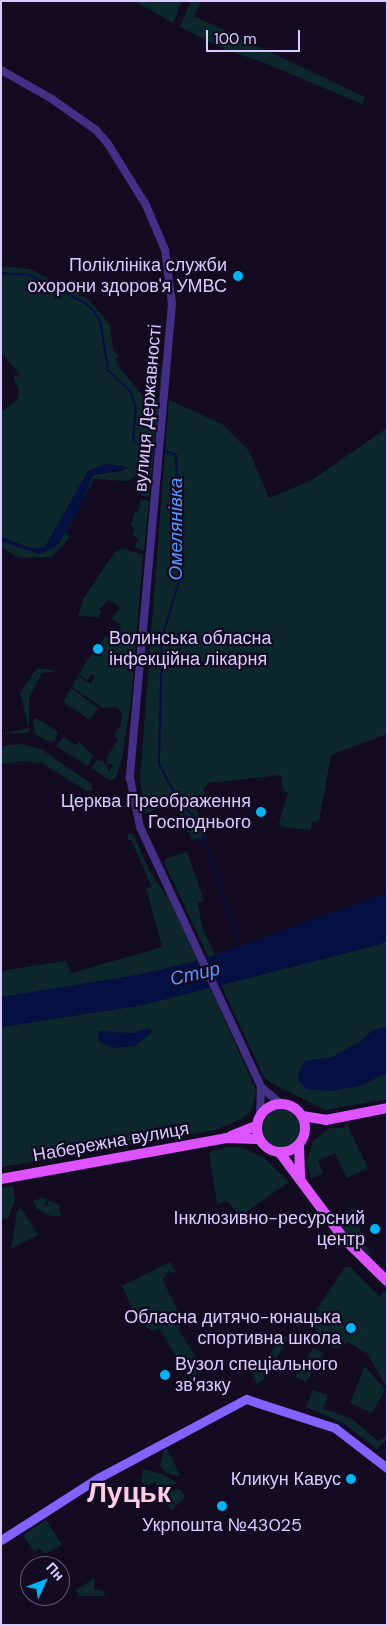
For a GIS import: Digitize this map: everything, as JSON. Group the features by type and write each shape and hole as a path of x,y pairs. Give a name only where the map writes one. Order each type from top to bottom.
{"main road":[{"path":"305,1133 302,1116 293,1107 281,1104 269,1106 260,1115 256,1126 258,1139 267,1149 280,1153 344,1239 387,1281"},
{"path":"302,1116 326,1120 387,1108"},
{"path":"300,1180 299,1145 305,1133 326,1120"},
{"name":"Набережна вулиця","path":"1,1179 226,1138 256,1126"},
{"name":"Набережна вулиця","path":"226,1138 258,1139"},
{"path":"280,1153 299,1145"},
{"path":"1,1540 105,1474 246,1398 335,1428 387,1468"}],"street":[{"name":"вулиця Державності","path":"1,70 52,99 96,130 127,170 156,224 168,263 172,304 130,778 137,820 176,899 261,1087"},
{"path":"261,1087 281,1104"},
{"path":"260,1115 261,1087"}],"green space":[{"path":"134,1 182,1 173,23"},
{"path":"191,1 201,1 194,16 365,97 362,104 265,63 226,50 180,27"},
{"path":"1,266 30,269 89,300 110,325 113,350 119,356 116,360 120,368 146,400 158,401 161,368 162,371 149,497 141,496 143,477 136,476 127,481 94,479 66,532 69,538 52,557 19,558 1,547 1,541 39,554 56,546 93,475 121,471 128,467 105,464 85,477 45,547 33,549 1,537 1,412 18,399 19,391 13,376 20,375 1,352"},
{"path":"169,400 222,424 249,451 269,498 312,480 387,428 387,734 331,755 319,821 312,822 311,830 282,827 279,823 288,793 283,790 281,775 209,783 203,789 206,796 188,803 198,812 207,837 192,840 174,801 145,814 140,779"},
{"path":"141,499 149,501 144,551 134,547 139,539 132,535 135,531 131,524 135,511 138,513"},
{"path":"124,549 143,555 131,700 122,758 116,777 111,781 91,768 97,760 103,761 109,771 113,765 110,763 107,766 106,759 118,739 114,736 121,724 122,712 115,707 103,708 72,687 78,676 91,684 95,676 91,674 87,680 79,675 85,663 106,636 115,639 118,634 121,625 112,619 120,607 109,600 99,609 101,611 99,617 78,616 84,598 110,559 117,550"},
{"path":"37,668 57,671 42,673 29,698 29,728 20,693"},
{"path":"71,688 98,708 90,720 63,702"},
{"path":"36,718 58,732 55,741 50,742 35,734 33,720"},
{"path":"29,728 28,733 1,734"},
{"path":"64,737 76,745 79,741 93,756 88,766 56,746"},
{"path":"21,744 41,749 92,784 92,790 86,791 42,763 23,761 1,764 1,746"},
{"path":"128,834 133,834 150,872 170,901 198,961 1,1008 1,971 66,961 71,973 162,947 146,888 152,887 131,840 128,840"},
{"path":"187,852 204,900 198,903 202,927 215,955 209,958 164,862 167,858"},
{"path":"387,941 387,1099 325,1110 271,1083 264,1077 221,985"},
{"path":"210,987 256,1090 252,1109 243,1118 216,1130 1,1167 1,1027 143,1005"},
{"path":"281,1109 294,1115 300,1128 294,1141 281,1147 268,1141 262,1128 268,1115"},
{"path":"346,1123 368,1168 347,1178 335,1153 318,1161 323,1173 311,1179 307,1160 313,1141 330,1128 344,1128"},
{"path":"228,1147 241,1147 264,1158 289,1182 240,1216 227,1201 217,1204 209,1152"},
{"path":"13,1186 15,1200 8,1218 1,1219 1,1188"},
{"path":"42,1198 47,1199 46,1204 41,1204 54,1207 47,1204 49,1200 59,1205 61,1216 51,1216 37,1209 33,1201"},
{"path":"21,1208 38,1235 11,1249 17,1211"},
{"path":"352,1208 357,1210 361,1237 374,1262 343,1230 341,1223"},
{"path":"170,1262 174,1270 179,1269 173,1273 168,1269 169,1275 164,1271 166,1276 162,1279 182,1319 179,1330 199,1362 194,1366 197,1373 194,1385 159,1328 152,1331 137,1319 122,1286"},
{"name":"Обласна дитячо-юнацька спортивна школа","path":"345,1267 350,1267 380,1297 383,1292 387,1292 387,1388 367,1353 348,1342 340,1348 332,1348 323,1340 310,1320"},
{"path":"303,1315 263,1380 257,1384 252,1374 285,1336 288,1338"},
{"path":"313,1348 324,1353 306,1382 295,1377"},
{"path":"365,1366 385,1390 372,1413 350,1403"},
{"path":"313,1390 328,1395 323,1408 352,1419 378,1441 387,1436 387,1439 377,1449 343,1423 306,1407"},
{"path":"167,1449 180,1475 178,1477 165,1472 160,1465 164,1450"},
{"path":"143,1469 162,1474 177,1483 162,1491 155,1482 145,1486 141,1481"},
{"path":"176,1489 181,1490 185,1497 171,1511 162,1496"},
{"path":"46,1520 62,1545 45,1554 40,1548 34,1552 23,1535"},
{"path":"95,1578 94,1589 104,1591 105,1596 79,1596 76,1590"}],"water":[{"path":"105,464 130,468 93,475 81,505 58,545 39,554 1,541 1,537 32,549 45,547 88,471"},
{"name":"Стир","path":"387,893 387,941 378,945 143,1005 1,1027 1,997 136,975 198,961"},
{"path":"387,1027 387,1073 360,1086 331,1091 306,1089 299,1081 298,1073 305,1061 332,1057 361,1041 372,1030"},
{"path":"149,1028 153,1032 134,1046 112,1048 100,1042 98,1036 99,1031 133,1033"}],"waterway":[{"name":"Омелянівка","path":"1,273 30,275 85,303 94,311 100,321 108,370 131,392 136,407 133,440 144,450 158,450"},
{"name":"Омелянівка","path":"163,450 176,455 179,581 162,638 159,764 180,804 198,819 240,947"}],"place":[{"name":"Поліклініка служби охорони здоров'я УМВС","path":"238,276"},
{"name":"Волинська обласна інфекційна лікарня","path":"98,649"},
{"name":"Церква Преображення Господнього","path":"261,812"},
{"name":"Інклюзивно-ресурсний центр","path":"375,1229"},
{"name":"Обласна дитячо-юнацька спортивна школа","path":"351,1328"},
{"name":"Вузол спеціального зв'язку","path":"165,1375"},
{"name":"Кликун Кавус","path":"351,1479"},
{"name":"Укрпошта №43025","path":"222,1506"}],"district":[{"name":"Луцьк","path":"129,1493"}]}
